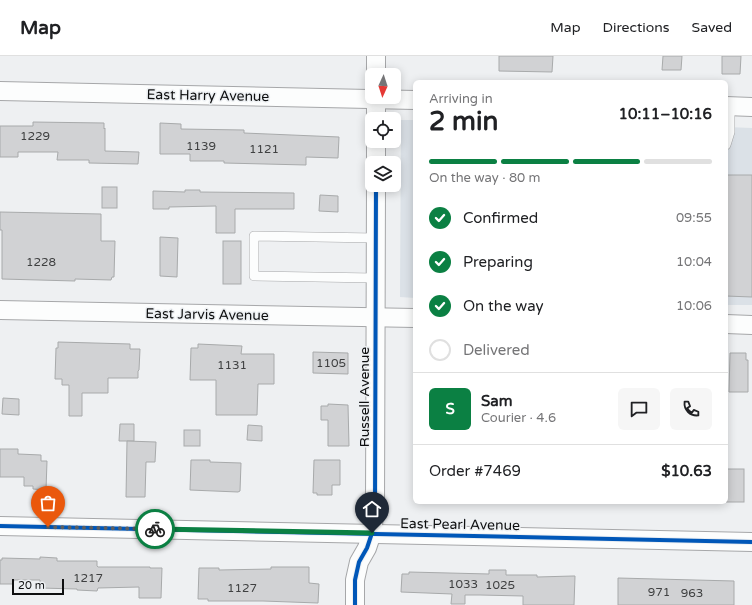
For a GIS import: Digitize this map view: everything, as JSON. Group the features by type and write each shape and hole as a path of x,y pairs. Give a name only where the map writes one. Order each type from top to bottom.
{"street":[{"path":"376,56 376,68"},
{"name":"East Harry Avenue","path":"0,91 365,98"},
{"name":"East Harry Avenue","path":"401,99 413,100"},
{"path":"728,106 752,107"},
{"name":"Russell Avenue","path":"355,605 355,580 359,562 367,548 372,533 374,508 376,192"},
{"name":"East Jarvis Avenue","path":"0,310 413,318"},
{"path":"728,324 752,325"},
{"name":"East Pearl Avenue","path":"0,526 752,542"}],"lane":[{"path":"728,106 730,132 728,138"},
{"path":"375,278 254,276 254,236 376,238"}],"shaded area":[{"path":"401,120 413,120 413,298 400,297"},
{"path":"728,127 752,128 752,305 728,305"}],"building":[{"path":"499,56 553,56 552,72 499,71"},
{"path":"663,56 682,56 681,70 662,70"},
{"path":"722,56 741,56 740,74 722,74"},
{"path":"33,122 104,123 105,151 139,152 138,164 89,163 89,160 57,160 58,152 18,152 18,157 0,157 0,126 33,126"},
{"path":"160,123 181,124 181,129 244,130 244,133 339,137 338,158 306,157 306,165 190,161 190,154 160,154"},
{"path":"728,175 752,175 752,297 728,296"},
{"path":"102,187 117,187 117,208 102,208"},
{"path":"185,190 200,190 200,192 294,193 294,209 235,209 235,233 216,233 216,206 169,207 169,209 153,209 153,191 185,192"},
{"path":"320,195 338,196 338,212 319,211"},
{"path":"0,212 101,214 101,241 115,241 114,277 112,277 111,280 75,279 75,281 2,279 2,230 0,230"},
{"path":"160,237 178,238 177,277 160,276"},
{"path":"223,241 241,241 241,284 223,284"},
{"path":"58,342 130,344 130,349 140,349 138,378 108,378 108,393 82,393 82,416 69,416 69,385 62,385 62,379 55,379 56,348 58,348"},
{"path":"198,344 242,346 241,354 274,354 274,384 258,384 257,415 216,415 216,380 190,380 191,348 198,348"},
{"path":"313,352 348,353 348,374 313,373"},
{"path":"730,353 746,353 746,360 748,360 748,392 729,392"},
{"path":"3,398 19,399 19,415 2,414"},
{"path":"328,404 348,405 349,446 328,446 328,420 321,420 321,406 328,406"},
{"path":"120,424 134,424 134,441 119,441"},
{"path":"248,425 262,426 262,441 247,440"},
{"path":"184,430 200,430 200,446 184,446"},
{"path":"127,441 156,442 155,462 146,462 145,497 126,497"},
{"path":"0,449 18,449 18,454 41,455 41,461 47,461 46,490 33,489 33,486 24,486 24,477 0,477"},
{"path":"191,460 241,463 240,491 190,490"},
{"path":"314,460 340,460 340,485 332,485 332,495 317,495 317,493 313,493"},
{"path":"728,469 744,469 744,502 728,502"},
{"path":"40,557 57,558 57,561 97,561 98,567 162,568 161,598 139,598 139,587 98,588 97,591 40,588 40,580 14,580 13,584 0,584 0,560 2,560 2,558 40,559"},
{"path":"271,567 309,567 309,583 319,584 318,603 208,601 208,599 198,599 199,568 219,568 219,570 271,569"},
{"path":"489,570 506,570 506,575 537,575 537,577 575,576 574,605 523,605 523,596 480,595 465,595 465,604 451,604 452,594 401,592 402,574 409,574 409,572 489,574"},
{"path":"618,578 734,581 734,605 618,605"}],"cycle path":[{"path":"355,605 355,580 359,562 367,548 372,533 375,508 376,192"},
{"path":"0,526 752,542"}],"way so far":[{"path":"48,527 155,529"}],"route":[{"path":"155,529 372,533"}]}
